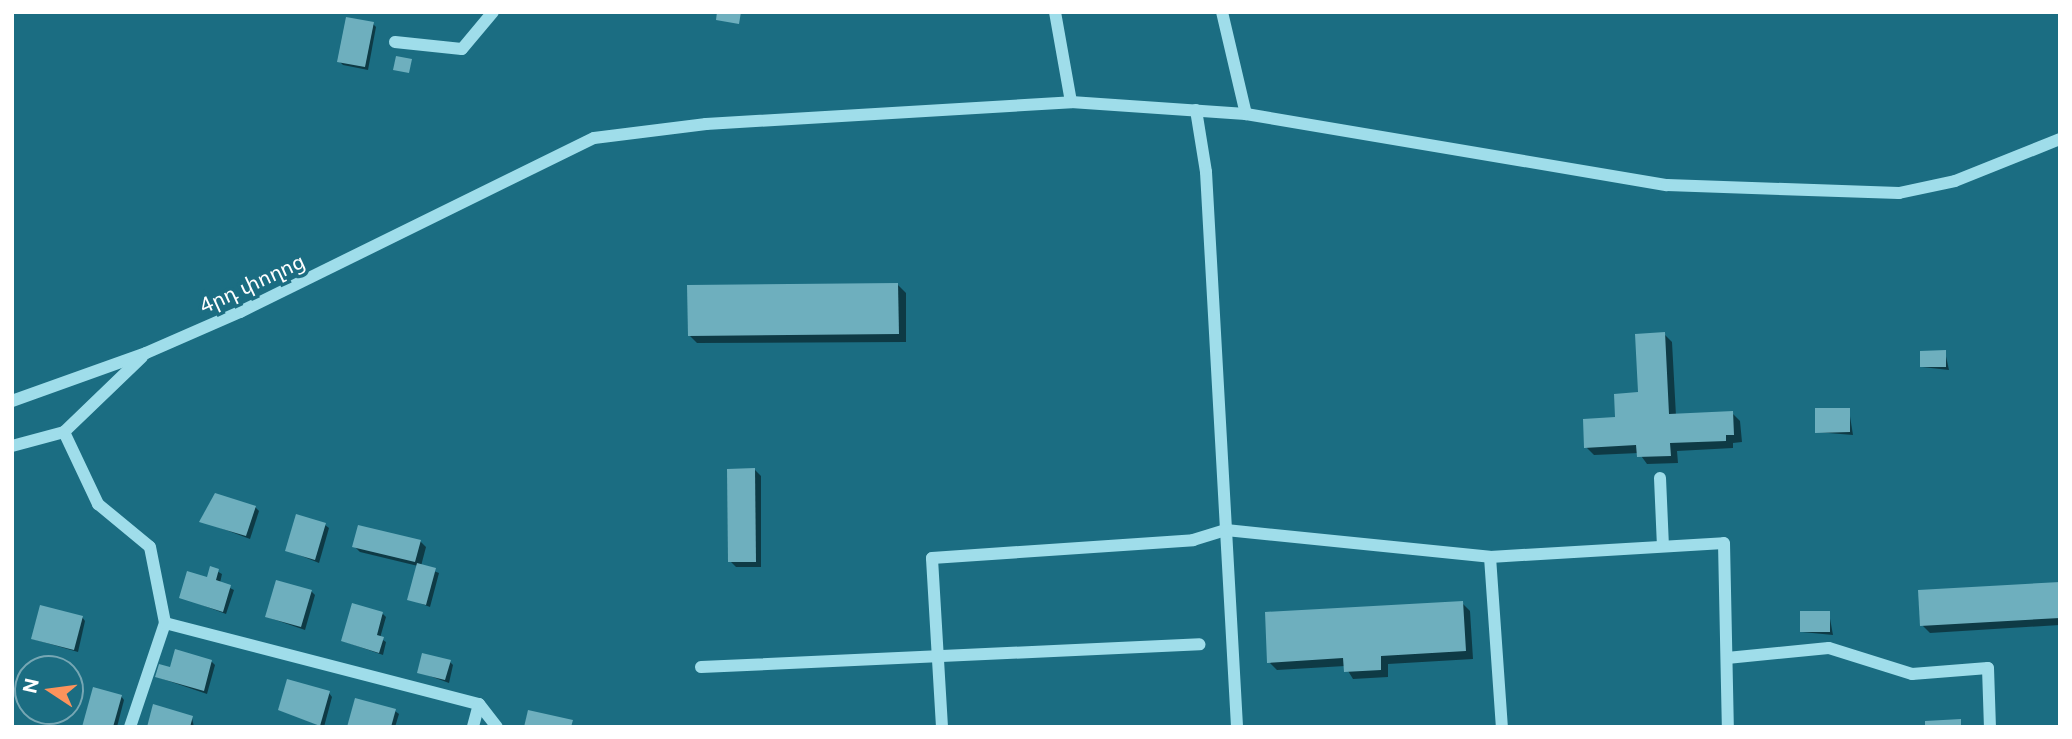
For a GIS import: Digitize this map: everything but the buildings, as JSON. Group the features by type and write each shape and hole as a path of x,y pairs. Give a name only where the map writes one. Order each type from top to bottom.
{"street":[{"path":"395,42 461,49 493,12"},
{"path":"1055,12 1071,102"},
{"path":"1222,12 1246,114"},
{"name":"4րդ փողոց","path":"12,401 146,353 594,138 706,124 1071,102 1246,114 1667,185 1886,193 1955,181 2060,139"},
{"path":"1196,110 1206,172 1237,727"},
{"path":"12,446 64,432 146,353"},
{"path":"64,432 98,504 150,547 165,623 130,727"},
{"path":"1660,478 1663,546"},
{"path":"942,727 932,558 1193,540 1226,530 1490,557 1724,543 1728,727"},
{"path":"1490,557 1502,727"},
{"path":"165,623 479,704 497,727"},
{"path":"701,667 1199,645"},
{"path":"1727,658 1829,648 1912,674 1987,668 1990,727"},
{"path":"473,727 479,704"}]}
